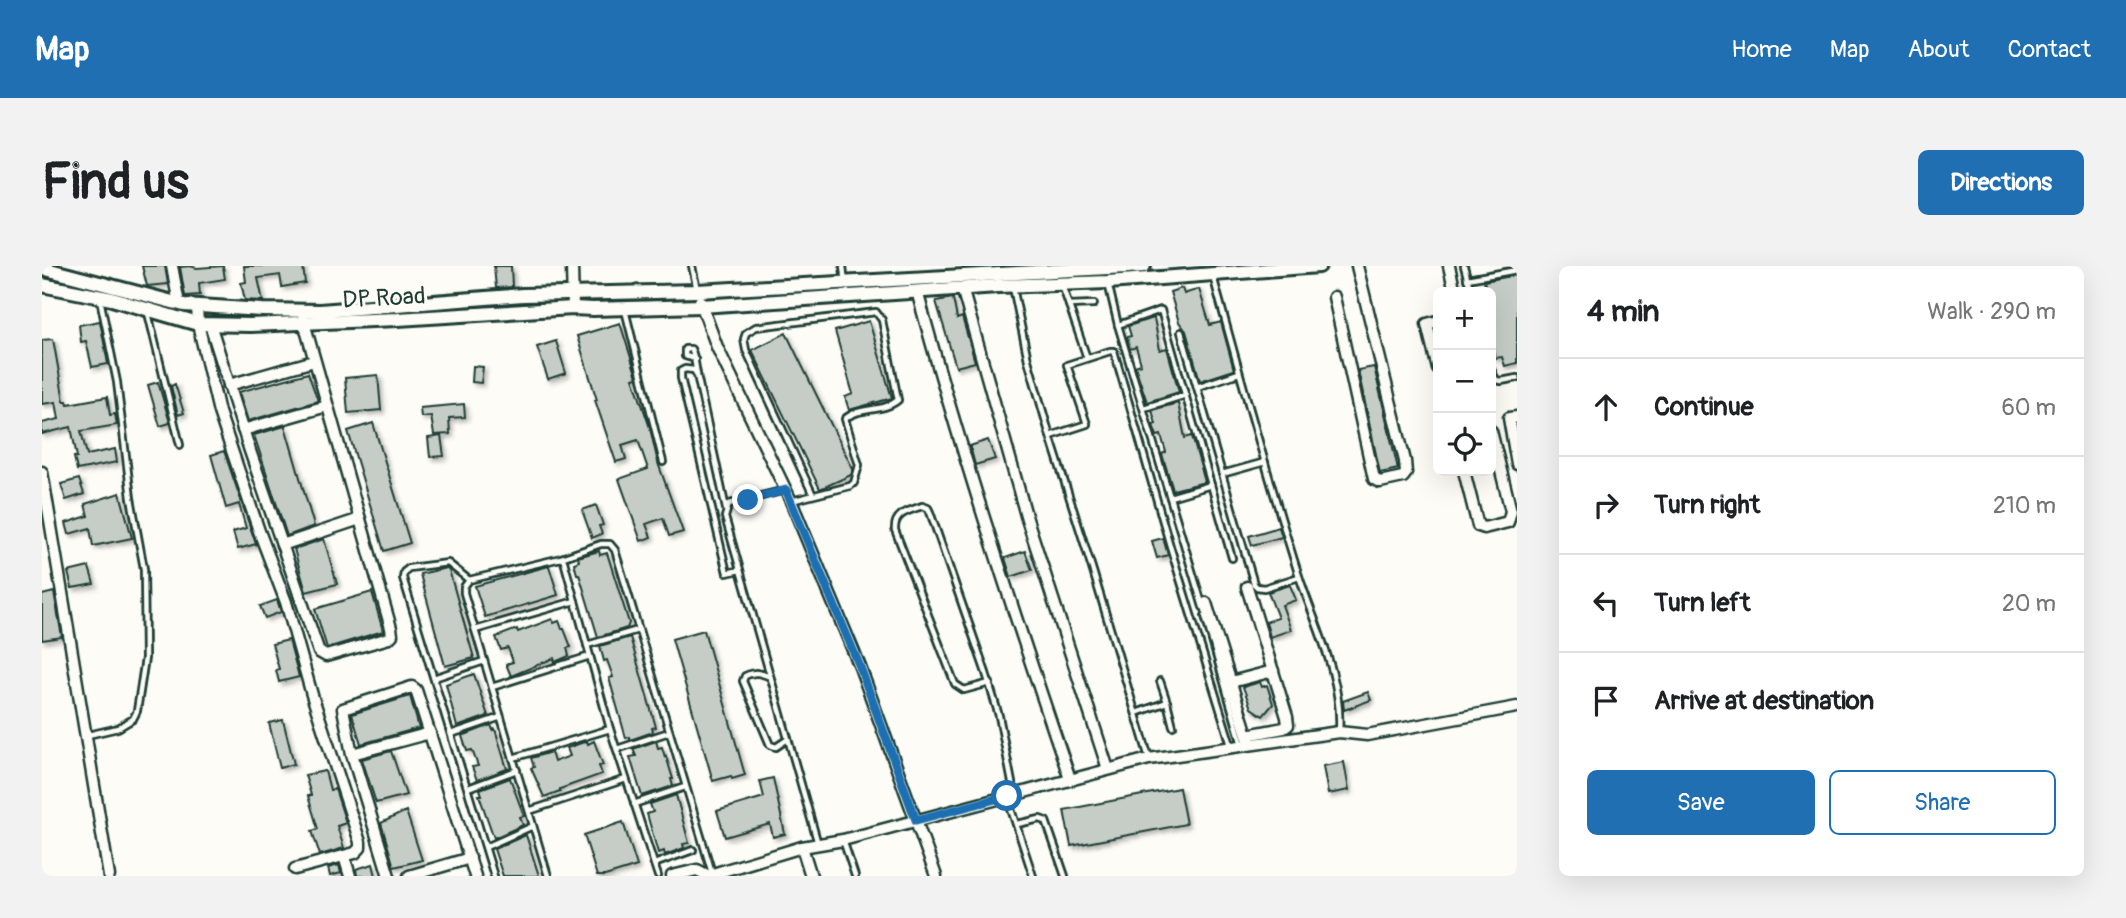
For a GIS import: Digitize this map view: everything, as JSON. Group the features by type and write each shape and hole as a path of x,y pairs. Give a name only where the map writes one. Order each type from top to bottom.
{"street":[{"path":"172,266 179,304"},
{"path":"572,266 573,307"},
{"name":"DP Road","path":"42,285 204,324 302,317 405,304 574,293 697,291 1144,266"},
{"name":"DP Road","path":"42,268 68,271 197,307 302,317 408,318 573,307 625,309 701,306 962,288 1108,282 1218,271 1319,266"},
{"path":"1334,297 1374,479 1380,482 1404,477 1405,461 1357,266"},
{"path":"1448,266 1454,287"},
{"path":"962,288 1027,519 1108,769"},
{"path":"697,291 717,347 792,500 860,667 936,876"},
{"path":"917,291 955,431 1070,779"},
{"path":"405,304 408,318"},
{"path":"197,307 229,385 318,652 322,655 392,635 302,317"},
{"path":"1433,322 1427,324 1433,349"},
{"path":"204,324 219,412 286,602 312,695 360,842 358,850 344,856 295,869"},
{"path":"229,385 314,361"},
{"path":"243,430 327,406"},
{"path":"1517,417 1509,418 1517,464"},
{"path":"1465,476 1478,526 1484,528 1508,522 1511,510 1496,451"},
{"path":"42,472 109,876"},
{"path":"282,545 360,519"},
{"path":"1243,744 1288,725 1247,587"},
{"path":"1206,603 1231,682 1243,744"},
{"path":"1231,682 1273,671"},
{"path":"389,876 352,754 344,708 412,687 415,688 475,876"},
{"path":"672,876 697,870 708,875 802,847 843,840 1149,759 1339,732 1367,735 1517,707"},
{"path":"352,754 430,733"},
{"path":"802,847 811,876"},
{"path":"344,856 349,876"},
{"path":"409,876 470,859"}],"lane":[{"path":"692,266 697,291"},
{"path":"843,266 846,296"},
{"path":"1464,266 1469,287"},
{"path":"1218,271 1239,373 1299,577 1340,704 1339,732"},
{"path":"1467,279 1517,271"},
{"path":"1108,282 1118,325 1243,744"},
{"path":"1061,284 1087,358"},
{"path":"1013,285 1028,360 1149,759"},
{"path":"87,735 118,728 133,719 137,711 145,658 144,569 131,498 119,394 100,297"},
{"path":"1069,305 1094,304"},
{"path":"625,309 663,462"},
{"path":"147,310 180,445"},
{"path":"1118,325 1161,310 1232,558"},
{"path":"792,500 813,495 850,485 858,477 859,466 845,423 847,416 890,406 898,400 882,320 876,312 756,327 746,333 746,350 813,495"},
{"path":"1181,332 1254,583 1257,587 1264,588 1299,577"},
{"path":"1050,436 1087,424 1067,365 1114,351 1166,533 1243,744"},
{"path":"695,359 726,510"},
{"path":"697,375 689,369 681,371 727,573 740,570"},
{"path":"1197,387 1239,373"},
{"path":"1496,380 1517,377"},
{"path":"1144,408 1186,395"},
{"path":"1222,474 1265,462"},
{"path":"1171,497 1211,485"},
{"path":"786,490 729,504 725,517 818,844"},
{"path":"989,683 964,690 955,684 895,530 894,523 899,516 922,506 928,508 989,683 1017,824 1033,876"},
{"path":"548,876 464,593 469,580 561,558 601,544 610,544 615,550 708,875"},
{"path":"561,558 610,729 657,876"},
{"path":"469,580 458,568 448,563 409,568 404,572 494,876"},
{"path":"475,630 575,601"},
{"path":"587,645 638,630"},
{"path":"492,687 590,656"},
{"path":"434,678 484,661"},
{"path":"771,677 750,673 743,681 766,740 776,747 788,739"},
{"path":"1160,681 1173,726"},
{"path":"1136,713 1167,702"},
{"path":"451,734 501,717"},
{"path":"513,758 610,729"},
{"path":"617,749 668,732"},
{"path":"468,788 517,770"},
{"path":"529,811 626,779"},
{"path":"634,804 685,787"},
{"path":"1017,824 1040,819 1046,821 1065,876"},
{"path":"485,847 533,826"},
{"path":"843,840 855,876"},
{"path":"654,864 693,850"}],"building":[{"path":"142,266 165,266 168,284 147,286"},
{"path":"223,266 225,279 199,283 200,295 185,296 180,267"},
{"path":"244,266 303,266 305,283 282,287 280,275 258,278 263,301 245,300 241,283 246,282"},
{"path":"494,266 511,266 512,287 496,288"},
{"path":"1517,275 1517,363 1505,366 1502,357 1496,358 1496,287 1486,287 1484,281"},
{"path":"1182,288 1184,294 1199,289 1210,325 1221,322 1234,370 1200,381 1186,331 1179,322 1170,292"},
{"path":"953,298 957,319 962,317 975,362 956,367 936,301"},
{"path":"1154,318 1160,350 1167,348 1179,392 1147,402 1135,366 1141,364 1136,347 1130,349 1127,337 1131,336 1128,326"},
{"path":"100,321 108,364 92,367 86,341 81,342 79,325"},
{"path":"869,321 892,398 849,410 845,397 853,394 835,331"},
{"path":"620,323 637,377 633,378 650,428 658,463 683,532 669,536 663,518 646,524 651,537 641,541 619,479 648,469 638,440 622,445 626,459 616,462 577,336"},
{"path":"786,333 853,469 851,475 820,489 752,350"},
{"path":"53,339 64,401 68,404 107,397 110,415 115,414 117,425 81,431 87,455 115,449 117,462 77,470 71,427 42,434 42,423 59,419 56,402 42,404 42,340"},
{"path":"556,341 566,373 548,379 537,347"},
{"path":"473,366 483,367 481,383 472,382"},
{"path":"1374,367 1398,469 1380,473 1358,370"},
{"path":"308,373 318,401 248,421 239,392"},
{"path":"378,375 381,410 348,413 345,378"},
{"path":"158,382 170,423 160,426 148,385"},
{"path":"175,384 184,413 178,415 171,386"},
{"path":"1178,403 1185,438 1192,436 1205,482 1173,490 1162,454 1166,452 1161,435 1157,436 1153,425 1156,424 1152,410"},
{"path":"464,404 465,417 449,418 450,434 434,435 431,416 421,417 420,408"},
{"path":"373,423 410,543 384,551 348,431"},
{"path":"285,426 314,526 287,536 254,435"},
{"path":"441,436 444,456 430,457 428,438"},
{"path":"988,440 995,459 975,465 970,446"},
{"path":"224,451 256,544 238,549 233,532 246,528 239,504 226,508 211,455"},
{"path":"79,479 84,494 66,500 61,484"},
{"path":"120,493 132,538 93,546 90,528 69,534 66,523 88,516 85,504"},
{"path":"596,505 603,525 599,526 602,534 592,538 582,510"},
{"path":"1279,527 1282,537 1252,545 1249,536"},
{"path":"1163,538 1168,555 1157,558 1152,541"},
{"path":"324,539 337,584 306,592 294,549"},
{"path":"599,551 600,555 607,553 629,623 627,628 598,637 574,563 579,561 578,557"},
{"path":"1025,551 1032,570 1011,577 1005,558"},
{"path":"549,566 558,595 485,617 475,586"},
{"path":"89,567 94,584 72,588 68,572"},
{"path":"447,568 474,658 445,666 420,574"},
{"path":"1290,585 1296,600 1282,605 1291,630 1270,637 1266,622 1278,618 1268,592"},
{"path":"54,592 62,637 42,640 42,595"},
{"path":"372,592 383,631 327,648 315,609"},
{"path":"277,600 281,612 265,618 260,606"},
{"path":"552,619 554,623 559,621 564,629 571,647 567,648 569,656 555,662 554,658 511,676 506,664 513,662 508,648 501,650 496,637"},
{"path":"704,630 745,775 732,779 731,776 713,781 672,639"},
{"path":"630,637 656,727 652,728 653,732 630,740 630,737 626,738 609,678 613,677 607,660 604,661 600,646"},
{"path":"289,640 299,677 279,682 276,670 279,669 272,644"},
{"path":"474,674 488,716 457,727 446,684"},
{"path":"1260,682 1262,687 1267,685 1273,704 1263,716 1251,708 1243,687"},
{"path":"1368,692 1371,700 1344,710 1343,701"},
{"path":"410,696 419,728 361,744 352,714"},
{"path":"283,720 294,764 280,768 269,723"},
{"path":"491,725 493,730 495,729 507,769 477,780 472,767 478,766 472,750 467,751 462,736"},
{"path":"587,741 588,744 594,741 603,765 599,766 602,774 544,797 531,768 534,767 531,758 551,752 554,762 570,756 567,748"},
{"path":"656,741 658,748 662,747 666,756 673,786 642,796 630,757 636,756 633,749"},
{"path":"391,751 406,795 376,803 362,759"},
{"path":"1344,762 1349,790 1328,794 1323,766"},
{"path":"325,771 330,790 335,789 346,823 337,826 344,848 320,855 312,831 318,829 305,775"},
{"path":"510,778 524,816 520,817 523,825 494,838 479,795 482,795 480,789"},
{"path":"773,778 785,834 773,837 770,824 725,837 717,811 764,797 760,781"},
{"path":"1179,788 1186,824 1071,846 1064,810"},
{"path":"676,795 689,843 683,844 684,848 665,855 664,851 658,853 647,814 653,812 650,804"},
{"path":"406,811 422,860 394,867 381,823"},
{"path":"623,822 637,866 597,876 584,835"},
{"path":"526,835 539,876 503,876 494,849"},
{"path":"373,864 376,876 357,876 356,869"},
{"path":"339,865 341,873 330,876 328,868"}],"route":[{"path":"748,500 786,490 792,500 860,667 916,820 1007,796"}]}
